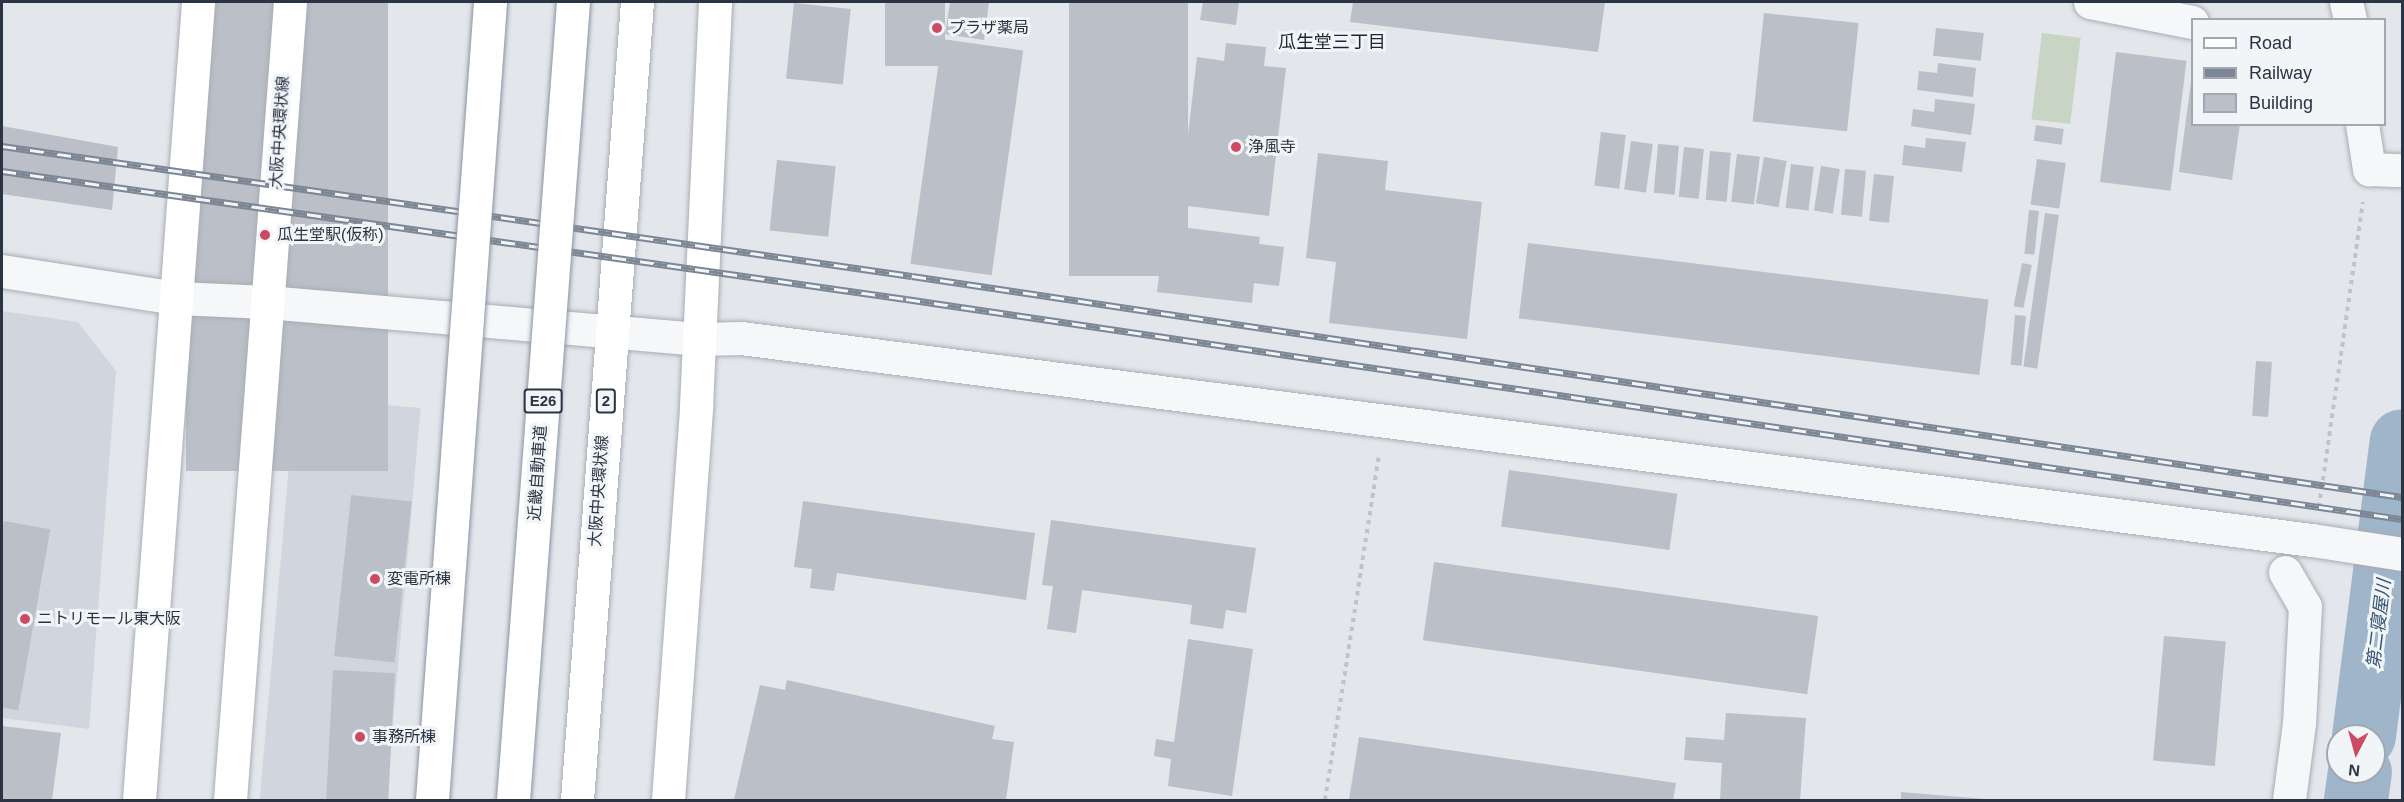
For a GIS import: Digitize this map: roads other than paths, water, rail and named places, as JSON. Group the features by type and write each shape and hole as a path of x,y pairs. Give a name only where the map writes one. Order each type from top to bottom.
{"main road":[{"path":"139,801 198,2"},
{"name":"大阪中央環状線","path":"230,801 290,2"},
{"path":"432,801 490,2"},
{"name":"近畿自動車道","path":"513,801 573,2"},
{"name":"大阪中央環状線","path":"577,801 637,2"},
{"path":"668,801 700,339 716,2"}],"street":[{"path":"2090,2 2191,22"},
{"path":"2339,18 2344,2"},
{"path":"2344,2 2349,18"},
{"path":"2361,126 2369,169 2403,170"},
{"path":"2,272 177,298 267,302 700,339 741,338 2312,540 2403,554"},
{"path":"2285,572 2305,606 2299,723 2289,801"}],"waterway":[{"name":"第二寝屋川","path":"2366,724 2402,441"},
{"name":"第二寝屋川","path":"2356,800 2358,784"}],"railway":[{"path":"2,146 912,276 2402,497"},
{"path":"2,171 906,299 2402,519"}],"place":[{"name":"プラザ薬局","path":"937,28"},
{"name":"浄風寺","path":"1236,147"},
{"name":"瓜生堂駅(仮称)","path":"265,235"},
{"name":"変電所棟","path":"375,579"},
{"name":"ニトリモール東大阪","path":"25,619"},
{"name":"事務所棟","path":"360,737"}],"district":[{"name":"瓜生堂三丁目","path":"1332,42"}]}
